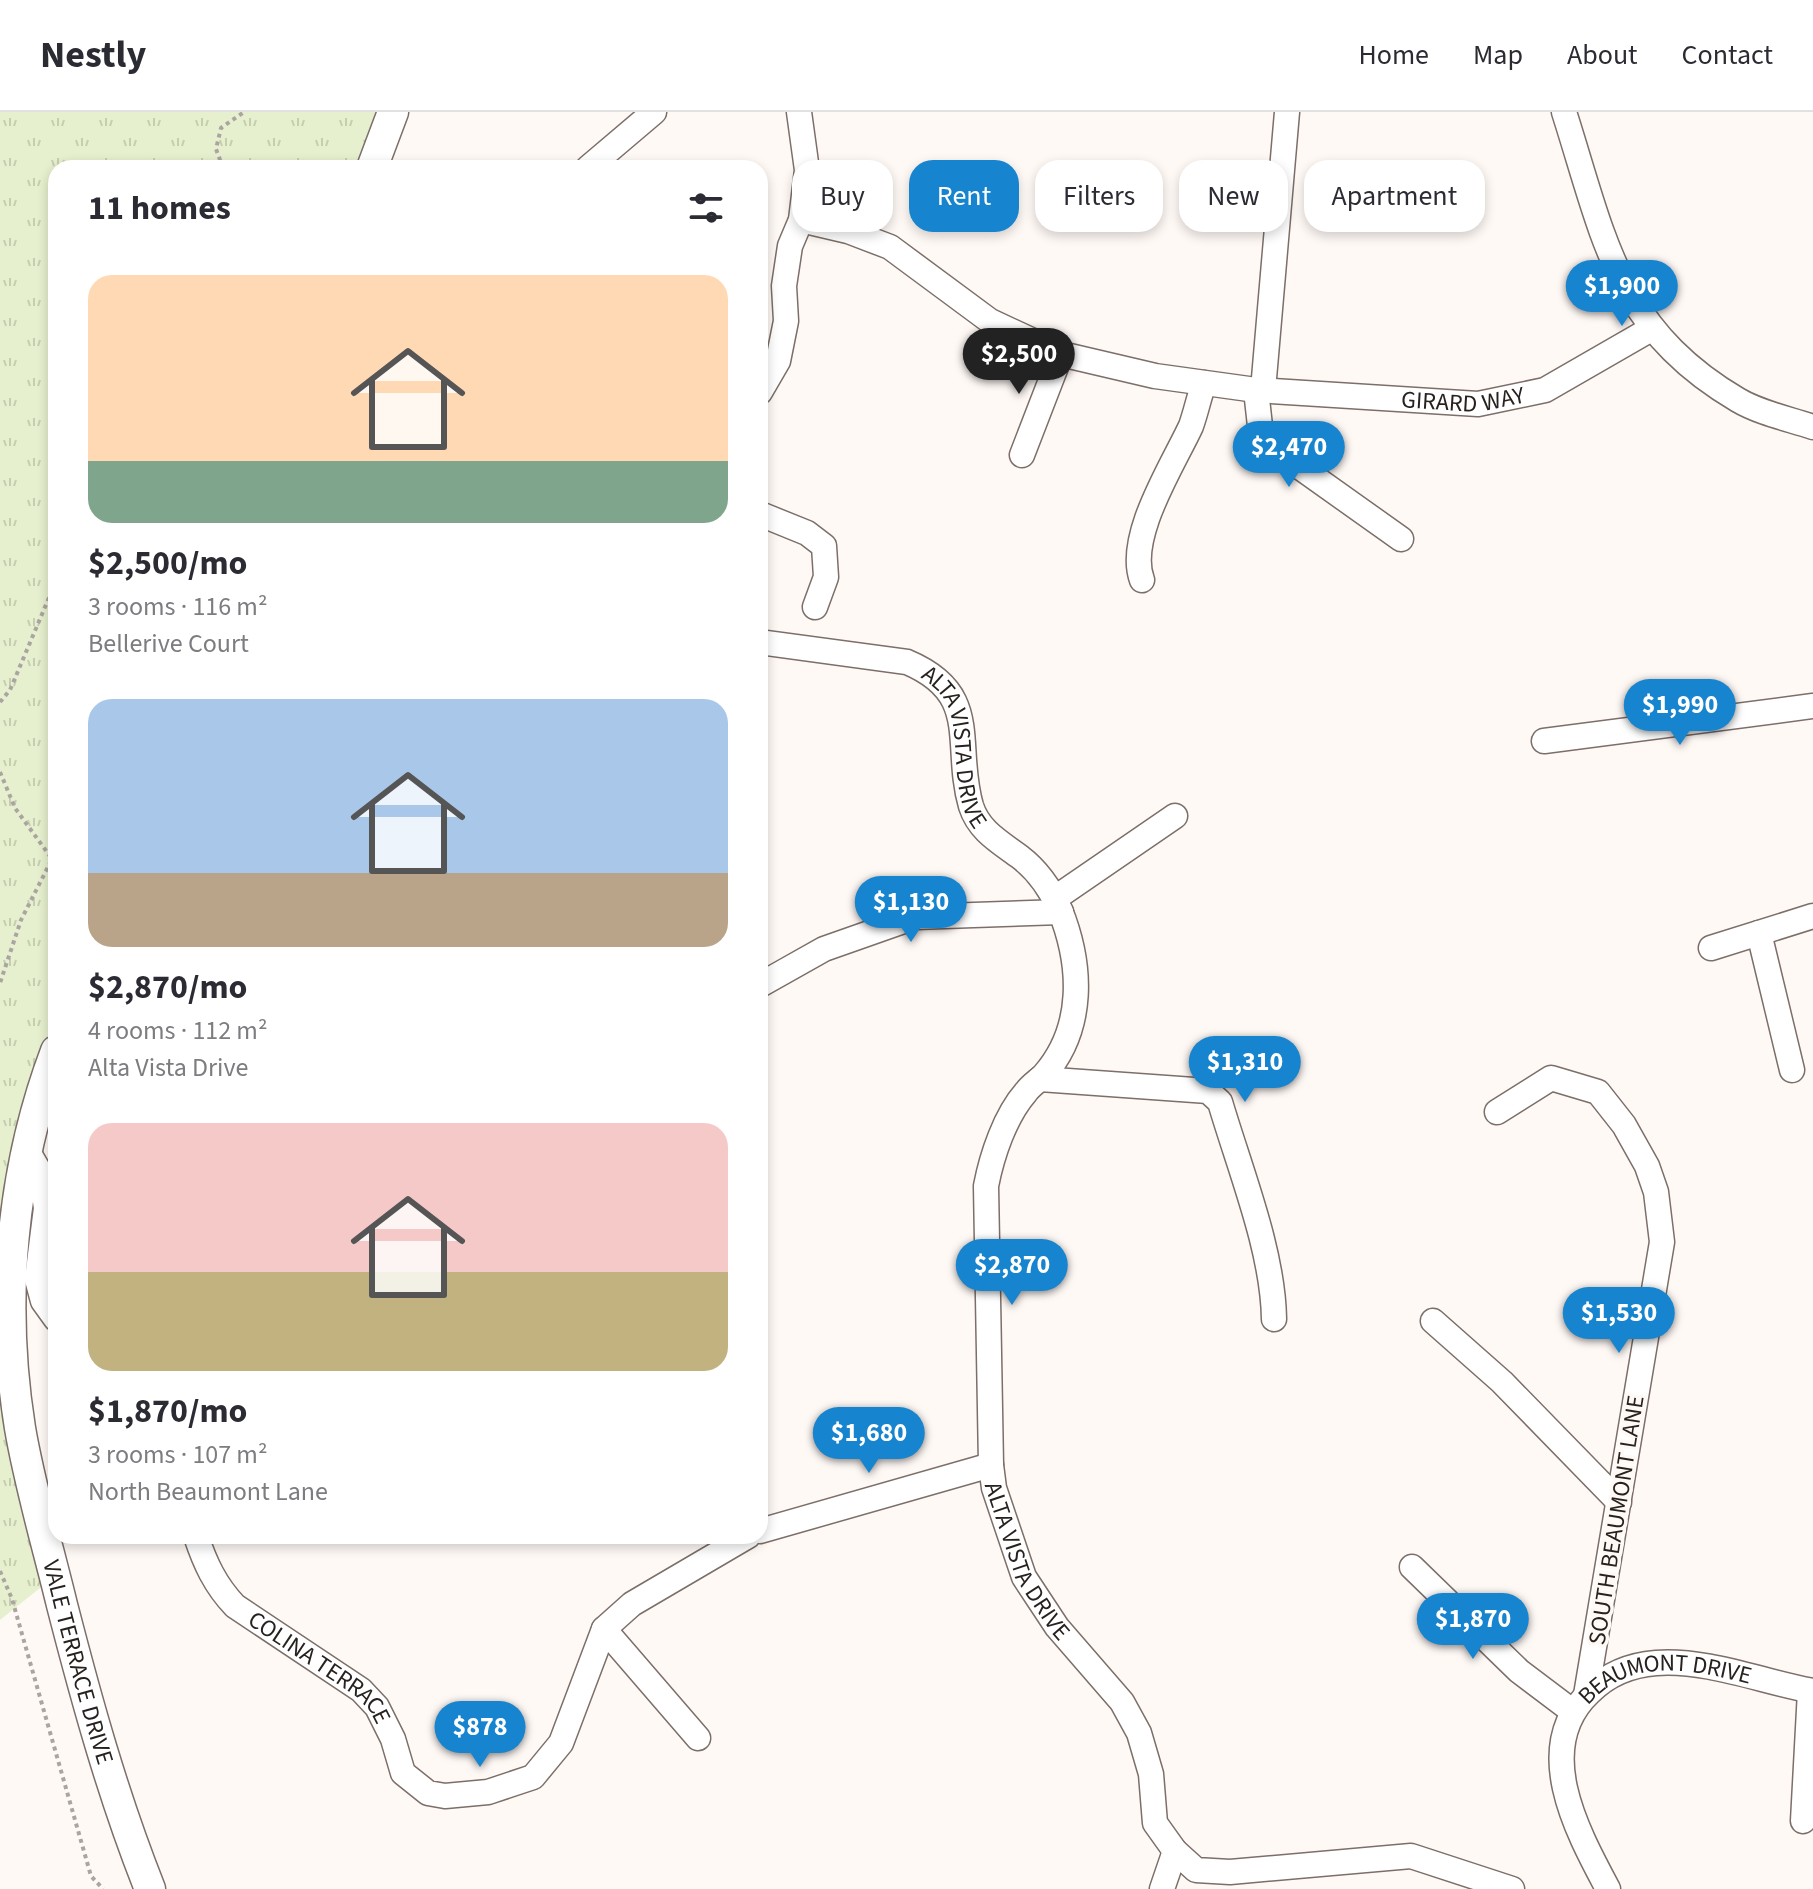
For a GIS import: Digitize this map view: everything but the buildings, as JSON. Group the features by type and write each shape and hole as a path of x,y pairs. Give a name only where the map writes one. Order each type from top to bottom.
{"main road":[{"path":"375,160 393,112"},
{"name":"VALE TERRACE DRIVE","path":"48,1078 27,1150 5,1269 10,1353 20,1429 48,1542"},
{"name":"VALE TERRACE DRIVE","path":"48,1544 103,1764 150,1889"}],"street":[{"path":"597,160 654,112"},
{"path":"799,112 806,160"},
{"path":"1287,112 1260,390 1260,426 1273,448 1401,539"},
{"path":"1564,112 1609,253 1626,291 1651,329 1679,359 1741,402 1813,427"},
{"path":"768,378 778,361 786,321 784,286 790,246 796,232"},
{"name":"GIRARD WAY","path":"851,232 890,247 990,321 1061,354 1155,376 1260,390 1478,404 1545,390 1651,329"},
{"path":"1022,455 1061,354"},
{"path":"1142,580 1138,567 1141,547 1169,464 1191,425 1204,383"},
{"path":"768,517 807,533 824,546 826,577 815,607"},
{"name":"ALTA VISTA DRIVE","path":"768,643 907,662 924,670 948,690 963,721 964,782 974,814 993,840 1022,859 1057,905 1078,975 1074,1017 1064,1043 1040,1079 1025,1093 992,1155 986,1186 991,1465 994,1488 1024,1577 1057,1627 1122,1702 1139,1733 1151,1774 1155,1823 1175,1851 1196,1870 1230,1872 1411,1856 1512,1889"},
{"path":"1544,741 1813,706"},
{"path":"768,980 824,949 915,917 1057,905 1175,816"},
{"path":"1711,948 1813,916"},
{"path":"1759,933 1792,1070"},
{"name":"SOUTH BEAUMONT LANE","path":"1497,1112 1551,1078 1598,1092 1624,1125 1647,1166 1656,1192 1662,1242 1619,1502 1579,1703"},
{"path":"1040,1079 1208,1091 1220,1102 1274,1291 1274,1319"},
{"path":"27,1150 41,1174 46,1208 37,1279 48,1308"},
{"path":"1433,1321 1502,1382 1619,1502"},
{"path":"768,1529 991,1465"},
{"name":"COLINA TERRACE","path":"199,1544 205,1563 221,1591 235,1606 361,1690 377,1707 403,1773 428,1793 445,1796 488,1792 533,1777 561,1743 604,1629 632,1604 734,1544"},
{"path":"1412,1567 1519,1671 1579,1703"},
{"path":"604,1629 698,1738"},
{"name":"BEAUMONT DRIVE","path":"1608,1889 1575,1821 1562,1777 1561,1747 1579,1703 1618,1672 1657,1663 1693,1666 1812,1691"},
{"path":"1803,1821 1812,1691"},
{"path":"1162,1889 1175,1851"}],"path":[{"path":"220,160 216,149 221,128 244,112"},
{"path":"0,702 10,690 48,600"},
{"path":"0,772 15,808 48,853"},
{"path":"0,983 21,920 48,867"},
{"path":"0,1571 12,1599 91,1876 103,1889"}],"green space":[{"path":"0,112 393,112 375,160 48,160 48,1090 9,1278 55,1576 0,1620"}]}
